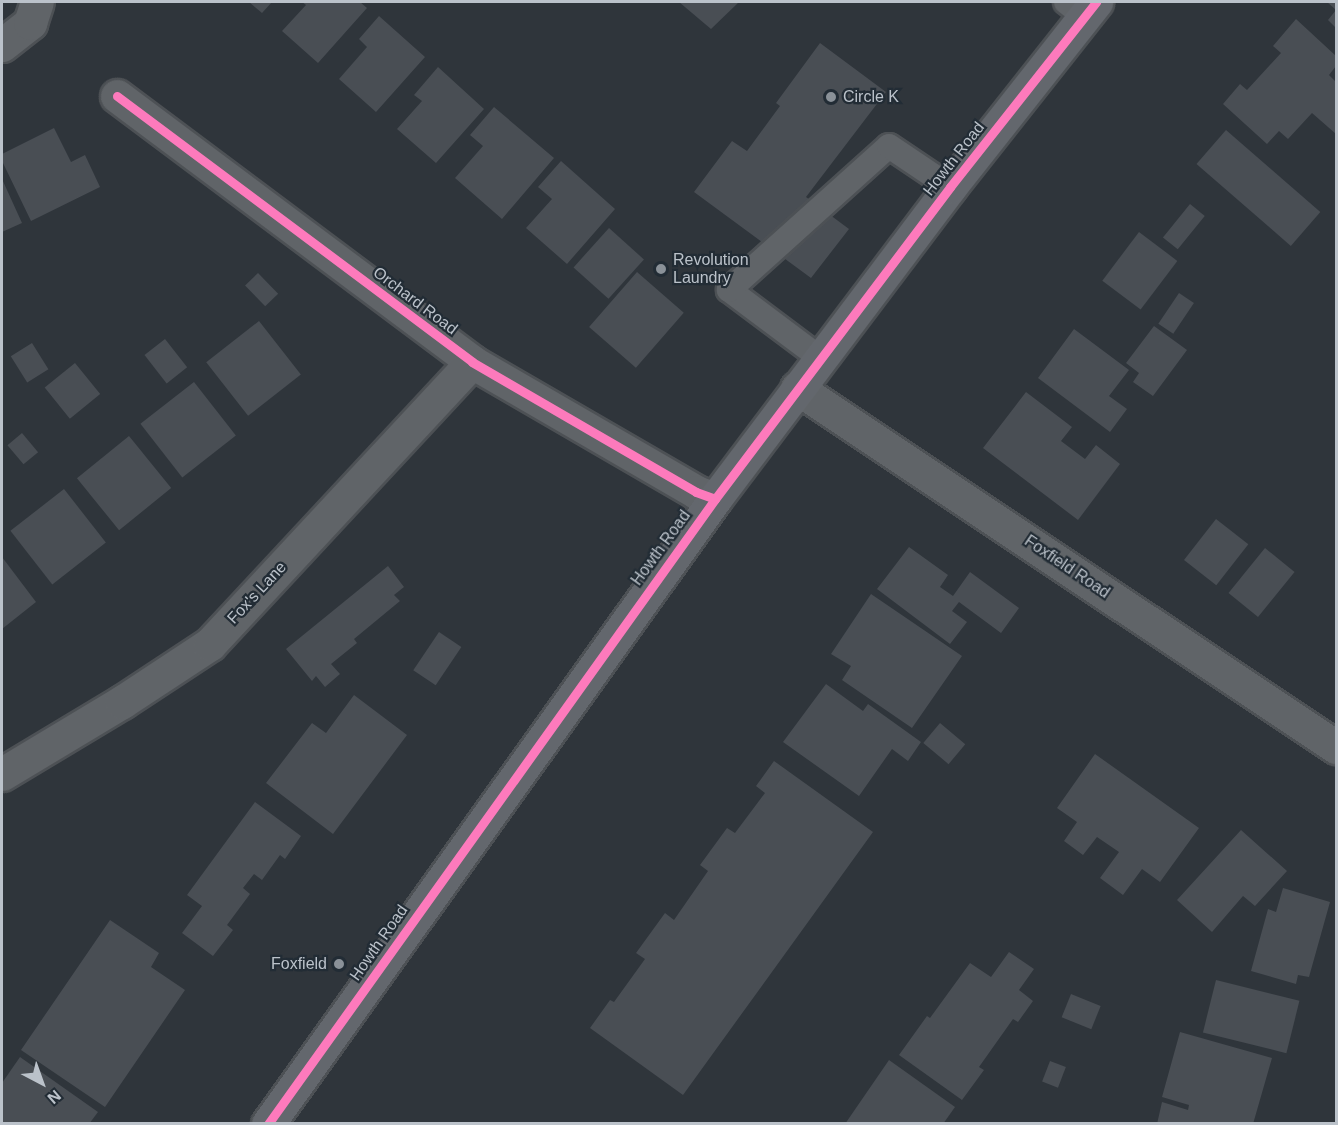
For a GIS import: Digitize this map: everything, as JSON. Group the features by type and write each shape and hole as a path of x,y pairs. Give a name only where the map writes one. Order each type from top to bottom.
{"main road":[{"name":"Howth Road","path":"268,1124 715,499 950,187 1082,6"}],"street":[{"path":"2,45 30,23 38,2"},
{"name":"Orchard Road","path":"117,96 471,362 696,492 715,499"},
{"name":"Fox's Lane","path":"2,774 122,702 210,644 471,362"},
{"name":"Foxfield Road","path":"797,388 1336,747"}],"lane":[{"path":"820,358 729,290 889,146 950,187"}],"building":[{"path":"249,2 272,2 262,13"},
{"path":"302,2 360,2 367,8 318,63 282,31 306,5"},
{"path":"679,2 739,2 711,29"},
{"path":"1327,2 1336,2 1336,10"},
{"path":"1336,10 1336,28 1328,20"},
{"path":"379,16 425,57 376,112 339,79 367,47 359,39"},
{"path":"1296,19 1336,56 1336,66 1329,75 1336,82 1336,134 1312,113 1288,139 1279,131 1267,144 1223,104 1240,84 1247,90 1281,53 1273,46"},
{"name":"Circle K","path":"820,43 886,92 806,197 849,229 811,278 694,192 732,141 747,151 780,106 776,103"},
{"path":"438,67 484,109 436,163 397,129 422,101 414,95"},
{"path":"494,107 554,158 502,219 455,178 483,146 470,135"},
{"path":"54,128 71,162 85,155 100,187 31,221 2,161 2,154"},
{"path":"1226,130 1320,212 1291,246 1196,164"},
{"path":"561,161 615,209 567,264 526,228 552,199 538,187"},
{"path":"2,179 22,223 2,232"},
{"path":"1190,204 1205,216 1178,249 1163,237"},
{"path":"609,228 644,259 608,299 574,267"},
{"path":"1139,232 1177,261 1141,310 1102,281"},
{"path":"637,272 684,313 636,368 589,327"},
{"path":"258,273 278,294 265,306 245,286"},
{"path":"1179,293 1194,303 1173,334 1158,324"},
{"path":"259,321 301,375 248,416 206,362"},
{"path":"1154,326 1187,350 1153,396 1133,382 1139,373 1126,363"},
{"path":"1074,329 1129,370 1109,396 1127,409 1110,432 1038,378"},
{"path":"165,339 187,367 167,383 145,355"},
{"path":"32,343 48,369 27,383 11,356"},
{"path":"75,363 100,394 70,419 45,388"},
{"path":"194,382 236,436 182,477 140,424"},
{"path":"1026,392 1072,427 1061,441 1085,459 1096,445 1120,464 1078,520 983,448"},
{"path":"22,433 38,452 24,464 7,445"},
{"path":"129,436 171,488 119,530 77,478"},
{"path":"64,489 106,543 52,584 10,531"},
{"path":"1216,519 1248,544 1216,585 1184,560"},
{"path":"909,547 948,575 940,587 953,596 970,572 1019,608 1001,633 959,602 952,611 967,622 950,644 877,589"},
{"path":"1265,548 1295,572 1258,617 1228,593"},
{"path":"2,557 36,602 2,629"},
{"path":"388,566 404,587 394,595 400,601 354,639 357,643 331,664 340,674 325,687 316,676 312,681 286,649"},
{"path":"871,594 962,656 912,728 842,680 851,666 831,654"},
{"path":"439,632 461,647 436,685 413,670"},
{"path":"826,684 863,711 868,704 921,742 908,761 892,749 859,796 783,742"},
{"path":"354,695 407,735 333,834 266,783 312,723 326,733"},
{"path":"940,723 965,744 949,764 923,743"},
{"path":"1095,754 1199,828 1160,882 1142,869 1123,895 1100,878 1119,852 1097,837 1083,855 1064,841 1077,822 1057,808"},
{"path":"774,761 873,832 683,1095 590,1028 610,1000 614,1002 645,959 636,953 665,913 674,920 708,871 700,865 727,828 735,833 765,793 756,786"},
{"path":"255,802 301,836 285,859 280,855 262,880 254,874 243,888 250,894 227,925 233,930 213,956 182,933 202,906 187,895"},
{"path":"1241,830 1287,871 1255,906 1243,896 1212,932 1177,900"},
{"path":"1283,888 1330,902 1309,977 1298,975 1296,984 1251,971 1268,909 1276,912"},
{"path":"110,920 159,953 151,967 185,990 105,1107 21,1050"},
{"path":"1009,952 1034,969 1019,990 1033,1001 1018,1022 1013,1019 979,1067 984,1070 962,1100 899,1055 927,1016 930,1018 970,963 991,977"},
{"path":"1216,980 1299,1001 1286,1053 1203,1032"},
{"path":"1071,994 1101,1006 1091,1029 1062,1017"},
{"path":"1180,1032 1272,1058 1253,1124 1157,1124 1162,1102 1188,1110 1189,1105 1162,1097"},
{"path":"20,1057 98,1112 89,1124 2,1124 2,1083"},
{"path":"889,1060 955,1107 943,1124 845,1124"},
{"path":"1050,1061 1066,1067 1058,1088 1042,1082"}],"cycle path":[{"path":"268,1124 715,499 950,187 1096,2"},
{"path":"117,96 472,362 696,492 715,499"}],"place":[{"name":"Circle K","path":"831,97"},
{"name":"Revolution Laundry","path":"661,269"},
{"name":"Foxfield","path":"339,964"}]}
